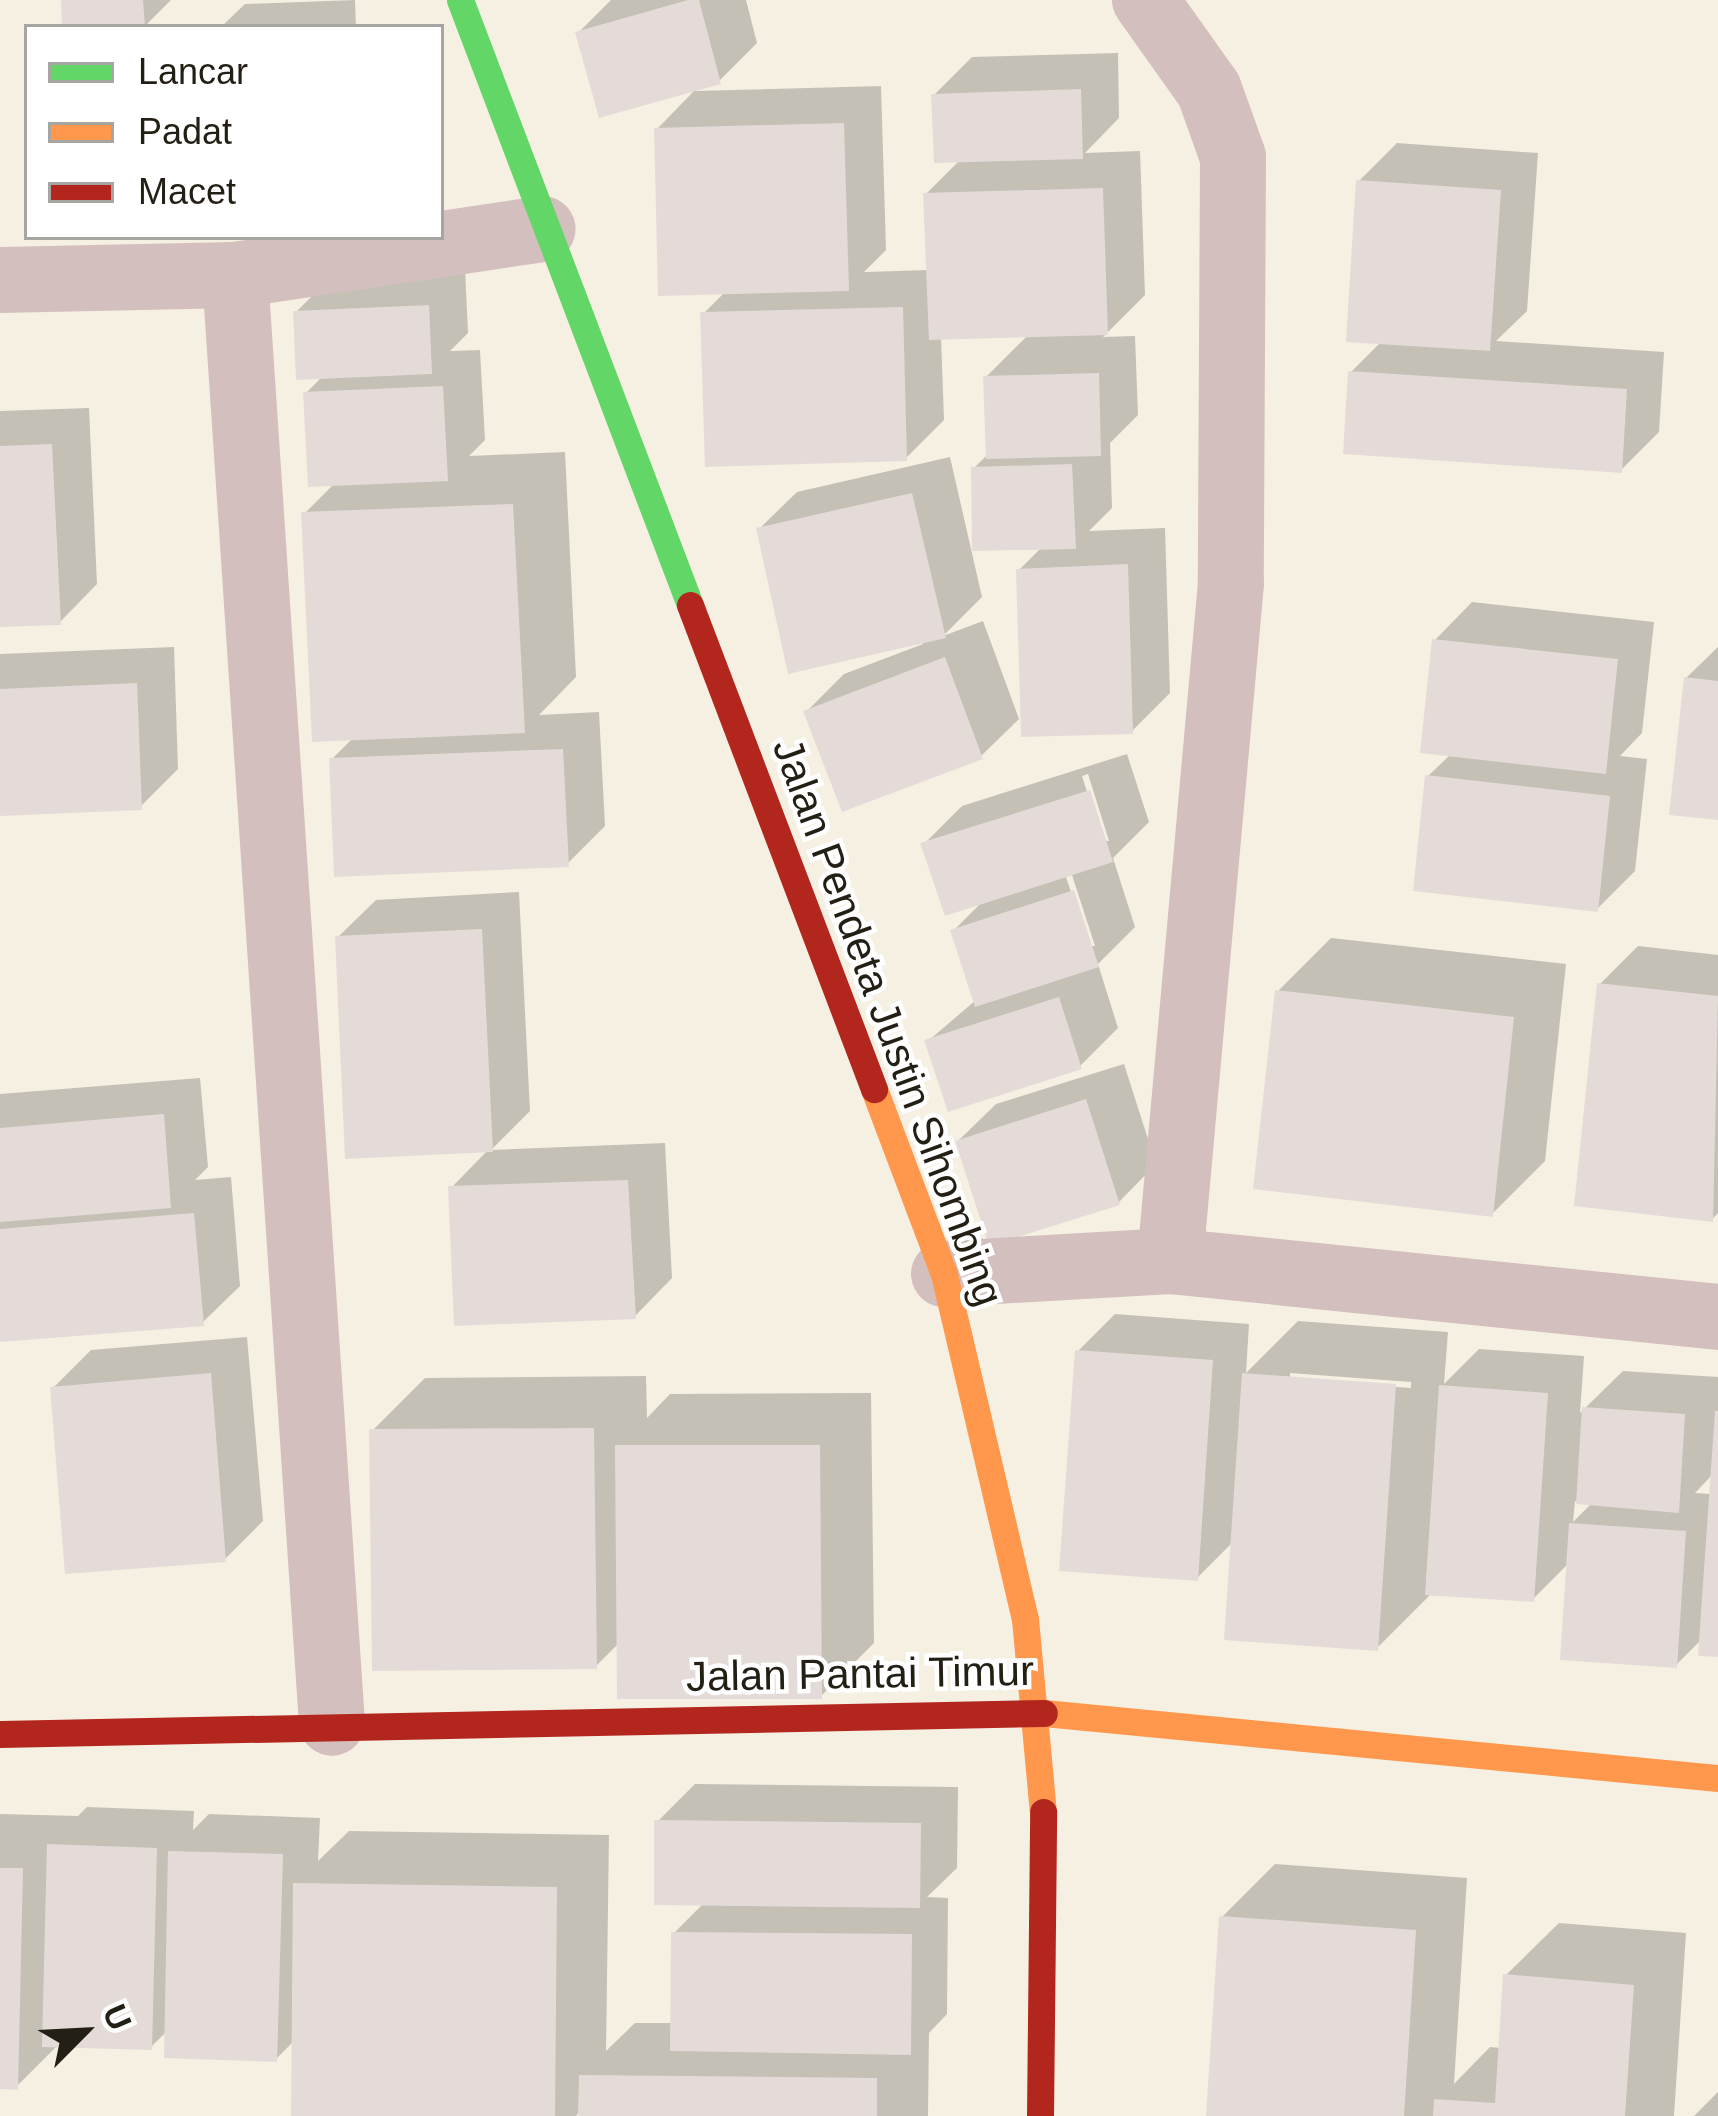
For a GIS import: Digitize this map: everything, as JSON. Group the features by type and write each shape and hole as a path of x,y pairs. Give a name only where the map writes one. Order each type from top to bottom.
{"street":[{"name":"Jalan Pendeta Justin Sihombing","path":"460,0 543,229 944,1274 1025,1619 1043,1799 1040,2116"},
{"path":"1145,0 1209,90 1225,121 1233,157 1231,583 1170,1261"},
{"path":"0,280 235,275 543,229"},
{"path":"235,275 332,1723"},
{"path":"944,1274 1170,1261 1718,1317"},
{"name":"Jalan Pantai Timur","path":"0,1734 332,1723 1035,1712 1718,1778"}],"building":[{"path":"61,0 143,0 145,24 62,24"},
{"path":"699,0 721,84 599,118 575,32"},
{"path":"1081,89 1083,159 934,163 931,94"},
{"path":"844,123 849,291 658,296 654,128"},
{"path":"1356,180 1501,190 1490,351 1346,342"},
{"path":"1103,188 1108,335 929,340 923,193"},
{"path":"429,305 432,374 296,380 293,311"},
{"path":"903,307 907,461 705,467 700,312"},
{"path":"1348,371 1627,389 1622,473 1343,454"},
{"path":"1099,373 1101,456 986,459 983,376"},
{"path":"443,386 448,481 308,487 303,392"},
{"path":"52,444 61,625 0,627 0,446"},
{"path":"1072,464 1076,549 972,551 971,467"},
{"path":"912,493 946,638 788,674 756,528"},
{"path":"513,504 525,733 312,742 301,512"},
{"path":"1128,564 1133,734 1021,737 1016,569"},
{"path":"1432,639 1618,659 1606,774 1420,753"},
{"path":"945,657 983,759 842,812 803,711"},
{"path":"1684,677 1718,681 1718,820 1669,815"},
{"path":"137,683 142,810 0,816 0,689"},
{"path":"563,749 569,867 334,877 329,758"},
{"path":"1425,775 1610,796 1598,912 1413,891"},
{"path":"1090,790 1113,862 945,916 920,843"},
{"path":"1074,890 1099,967 975,1007 950,930"},
{"path":"482,929 493,1152 345,1159 335,936"},
{"path":"1597,983 1718,996 1713,1222 1574,1206"},
{"path":"1275,990 1514,1017 1493,1217 1253,1189"},
{"path":"1059,997 1082,1069 948,1112 924,1040"},
{"path":"1086,1099 1120,1205 989,1246 955,1141"},
{"path":"164,1114 171,1208 0,1222 0,1128"},
{"path":"628,1180 636,1319 454,1326 448,1186"},
{"path":"194,1213 204,1326 0,1342 0,1229"},
{"path":"1075,1350 1213,1360 1198,1581 1059,1571"},
{"path":"211,1373 226,1562 65,1574 50,1387"},
{"path":"1242,1373 1396,1384 1378,1651 1224,1640"},
{"path":"1439,1385 1548,1393 1534,1602 1425,1595"},
{"path":"1582,1407 1685,1414 1679,1513 1576,1504"},
{"path":"1718,1411 1718,1657 1698,1656"},
{"path":"594,1428 597,1669 372,1671 369,1429"},
{"path":"615,1445 820,1445 822,1699 617,1699"},
{"path":"1569,1523 1686,1531 1677,1668 1560,1660"},
{"path":"654,1820 921,1823 920,1908 654,1905"},
{"path":"47,1844 157,1848 152,2050 42,2047"},
{"path":"168,1851 283,1854 277,2062 164,2058"},
{"path":"0,1868 23,1868 18,2090 0,2089"},
{"path":"293,1883 557,1887 555,2116 291,2116"},
{"path":"1219,1916 1416,1930 1404,2116 1206,2116"},
{"path":"671,1932 912,1934 911,2055 670,2051"},
{"path":"1503,1974 1634,1985 1625,2116 1433,2116 1434,2099 1495,2103"},
{"path":"579,2075 877,2078 877,2116 578,2116"}],"traffic: fast":[{"path":"460,0 690,605"}],"traffic: slow":[{"path":"874,1089 944,1274 1025,1619 1043,1812"},
{"path":"1044,1713 1718,1778"}],"traffic: jam":[{"path":"690,605 874,1089"},
{"path":"0,1734 1044,1713"},
{"path":"1040,2116 1043,1812"}]}
